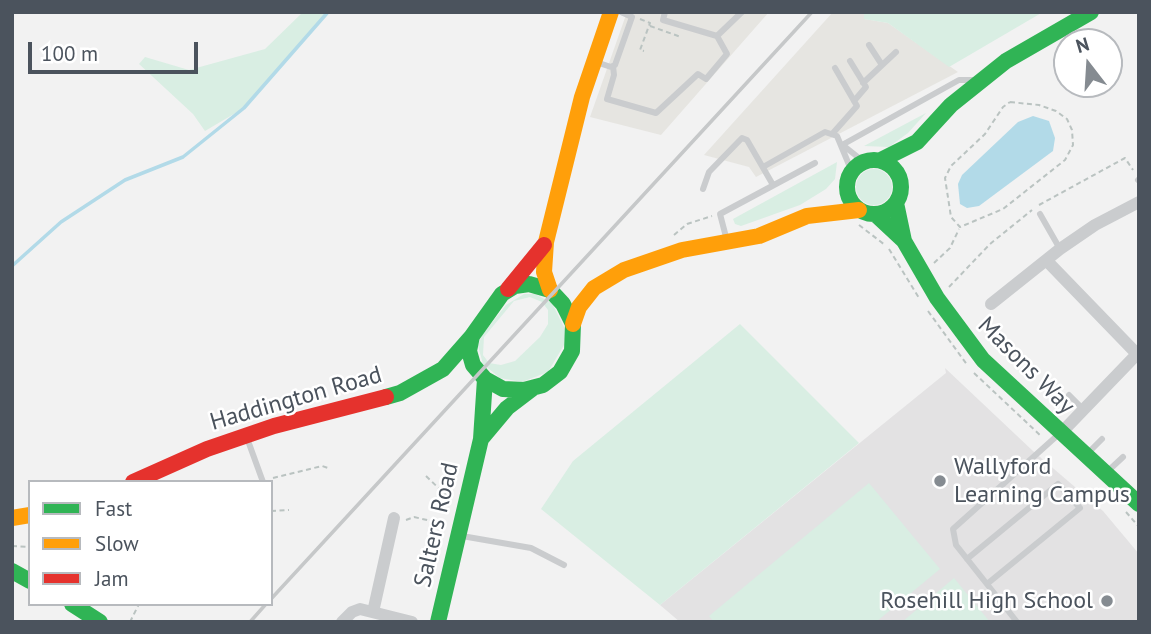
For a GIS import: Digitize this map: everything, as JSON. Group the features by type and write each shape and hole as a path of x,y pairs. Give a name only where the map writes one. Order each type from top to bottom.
{"main road":[{"path":"573,324 552,291 544,272 546,242 582,97 611,12"},
{"path":"807,216 854,172 917,142 951,105 1006,61 1070,17 1091,12"},
{"path":"509,289 529,284 568,295 594,288 641,263 682,250 759,236 807,216 839,209 858,217 889,210 896,203 917,142"},
{"path":"881,160 893,167 901,183"},
{"path":"854,172 849,196 858,217"},
{"name":"Masons Way","path":"896,203 904,241"},
{"name":"Masons Way","path":"875,214 904,241 960,332 983,360 1054,437 1087,455 1107,473 1131,507"},
{"path":"546,242 509,289 491,305 471,335 469,351 477,372 503,388 534,388 552,379 567,362 574,340 573,324 579,307 594,288"},
{"name":"Haddington Road","path":"138,480 246,435 400,393 433,377 461,351 471,335"},
{"name":"Haddington Road","path":"433,377 477,372"},
{"name":"Salters Road","path":"438,622 481,439 477,372"},
{"name":"Salters Road","path":"481,439 507,408 534,388"},
{"path":"12,571 28,580"},
{"path":"76,606 100,622"}],"street":[{"path":"991,304 1095,225 1137,207"},
{"path":"1046,260 1138,353 1084,410 1054,437"},
{"path":"373,612 394,518"},
{"path":"342,622 352,612 360,609 412,622"}],"lane":[{"path":"621,12 632,17 613,66 614,75 607,99 656,113 698,74 706,79 727,54 717,36 663,20 665,12"},
{"path":"717,36 742,12"},
{"path":"869,46 882,65"},
{"path":"863,83 896,52"},
{"path":"594,61 613,66"},
{"path":"850,61 866,87 854,101"},
{"path":"833,133 857,106 835,68"},
{"path":"842,145 958,80 982,80"},
{"path":"762,167 825,131 833,133 842,145 854,172"},
{"path":"703,189 709,172 742,138 747,140 773,186"},
{"path":"842,145 854,172"},
{"path":"728,243 720,214 815,163"},
{"path":"1040,214 1060,249"},
{"path":"1069,395 1084,410"},
{"path":"246,435 262,480"},
{"path":"1017,622 956,545 953,529 1054,437"},
{"path":"1087,455 1102,439"},
{"path":"1107,473 1123,457"},
{"path":"967,559 1058,484 1080,508 987,584"},
{"path":"458,531 531,548 564,565"}],"path":[{"path":"632,17 650,23 640,50 644,51"},
{"path":"649,26 681,37"},
{"path":"921,271 950,248 960,227 1003,209 1065,160 1073,145 1067,120 1039,104 1010,102 1003,107 985,134 951,166 945,178 950,216 960,227"},
{"path":"948,288 990,244 1023,216 1086,178 1128,158 1138,181"},
{"path":"858,217 889,248 937,326 982,383 1054,437"},
{"path":"270,480 322,466 328,468"},
{"path":"426,476 453,503"},
{"path":"1131,507 1139,527"},
{"path":"273,511 289,510"},
{"path":"394,518 409,521 414,517 458,531"},
{"path":"130,622 138,606"}],"shaded area":[{"path":"627,12 769,12 661,135 590,117"},
{"path":"833,12 864,12 865,19 888,23 958,72 756,177 749,167 704,155"},
{"name":"Wallyford Learning Campus","path":"945,368 1033,451 1103,511 1139,554 1139,622 680,622 660,605 946,373"}],"green space":[{"path":"303,12 328,12 244,108 205,131 193,114 139,64 145,57 189,70 265,49"},
{"path":"864,12 1043,12 949,67 888,23 864,19"},
{"path":"926,113 908,133 889,147 864,146"},
{"path":"837,162 835,179 826,189 800,205 741,226 735,224 733,219"},
{"path":"874,169 886,175 892,187 886,199 874,205 862,199 856,187 862,175"},
{"path":"524,294 535,294 552,303 566,331 564,345 548,372 522,382 500,378 483,364 478,346 482,335 506,305","holes":["530,297 542,302 548,310 548,324 540,337 515,361 501,365 489,363 483,355 484,337 514,301"]},
{"path":"740,324 859,443 660,605 541,509 573,461"},
{"path":"869,483 940,569 876,622 714,622 709,616"},
{"path":"954,578 990,622 902,622"}],"water":[{"path":"1033,116 1049,121 1055,138 1053,151 979,206 967,208 960,204 958,184 962,175 1018,122"}],"waterway":[{"path":"12,266 61,222 125,180 183,157 244,108 328,12"}],"railway":[{"path":"273,597 812,12"},
{"path":"250,622 264,606"}],"traffic: fast":[{"path":"881,160 917,142 951,105 1006,61 1091,12"},
{"path":"874,160 893,168 901,187 893,206 874,214 855,206 847,187 855,168 874,160"},
{"path":"896,203 904,241"},
{"path":"875,214 904,241 937,298 983,360 1139,504"},
{"path":"529,284 550,290 563,304 573,324 572,351 560,372 543,385 524,390 503,389 485,379 473,365 469,351 472,336 502,294 515,286 529,284"},
{"path":"386,397 400,393 443,369 472,336"},
{"path":"438,622 481,439 485,379"},
{"path":"481,439 507,408 532,389"},
{"path":"12,571 28,580"},
{"path":"75,606 100,622"}],"traffic: slow":[{"path":"550,290 544,272 546,242 582,97 611,12"},
{"path":"573,324 579,307 594,288 624,270 682,250 759,236 807,216 859,210"},
{"path":"12,518 28,515"}],"traffic: jam":[{"path":"508,289 544,245"},
{"path":"137,480 207,449 274,426 386,397"}],"place":[{"name":"Wallyford Learning Campus","path":"940,481"},
{"name":"Rosehill High School","path":"1107,601"}]}
